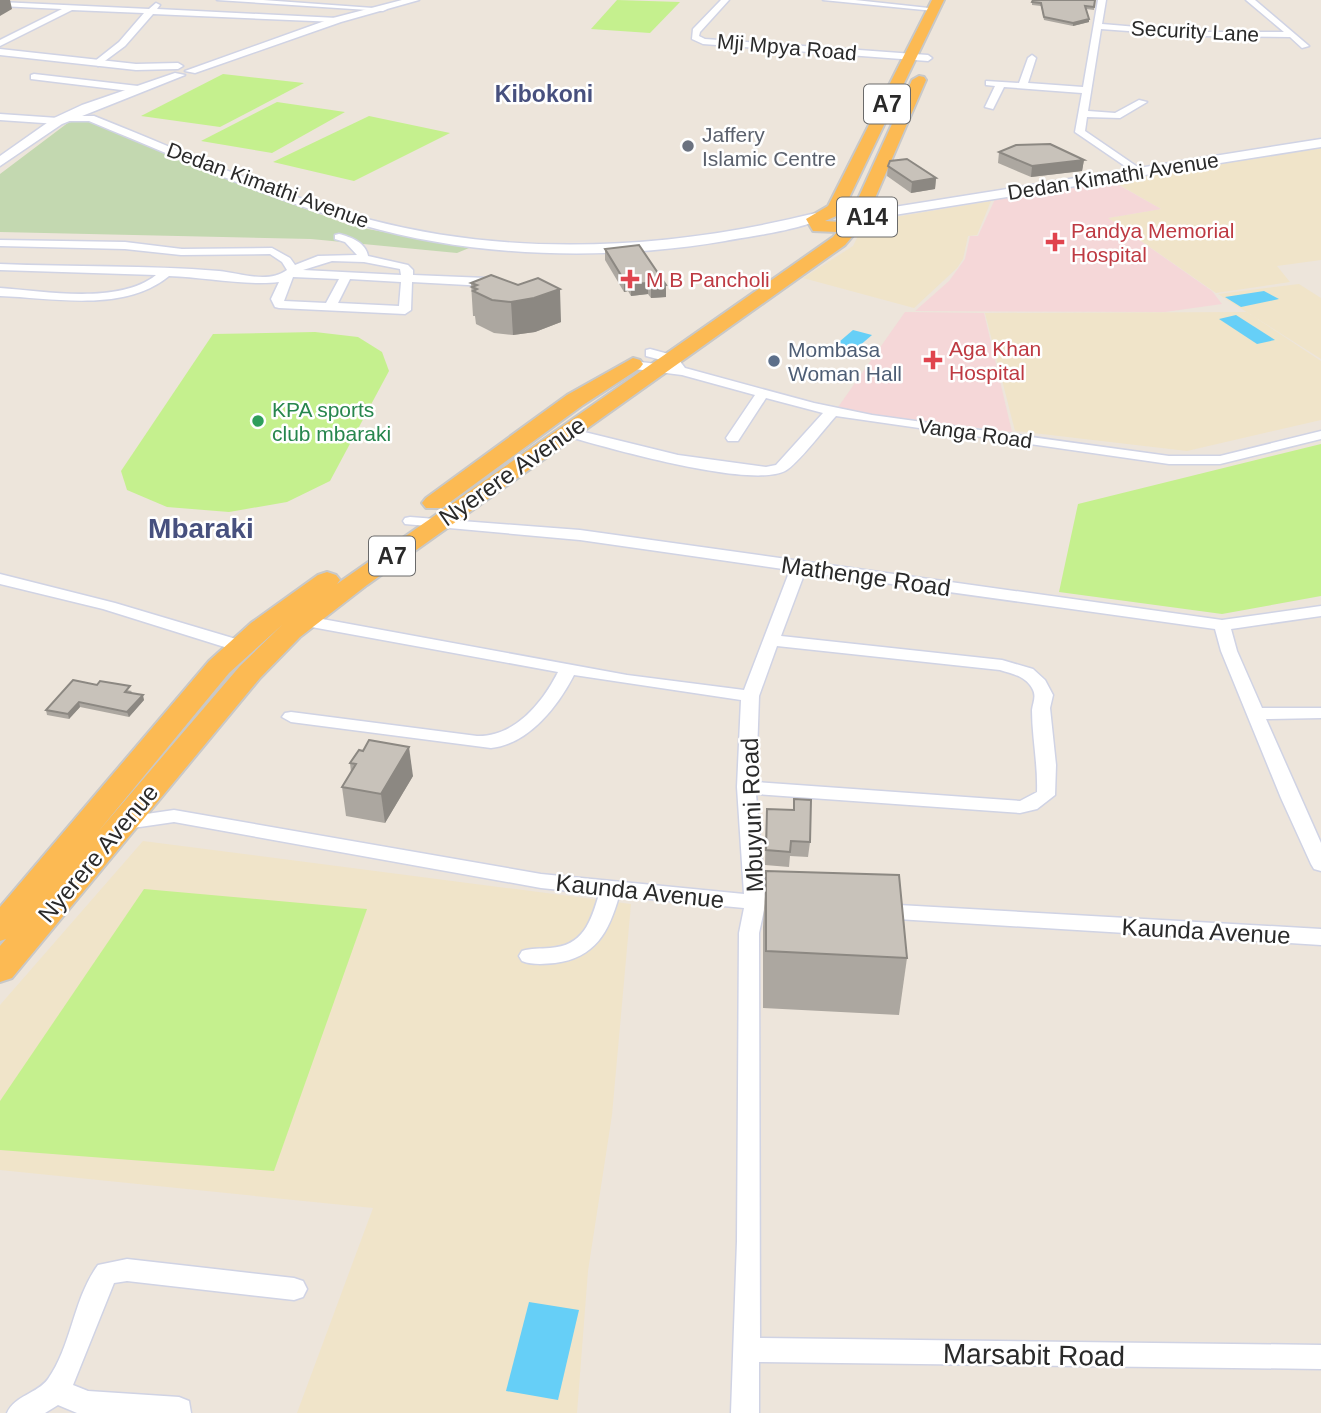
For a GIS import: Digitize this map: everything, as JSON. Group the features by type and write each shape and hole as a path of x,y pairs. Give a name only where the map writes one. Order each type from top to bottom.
{"highway":[{"name":"A7","path":"843,216 873,131 910,57 941,8"},
{"name":"A7","path":"843,216 895,134 935,43"},
{"path":"873,131 895,134"},
{"name":"Nyerere Avenue","path":"0,969 250,672 303,621 568,432 658,364 690,336 768,281 839,241 843,216"},
{"name":"Nyerere Avenue","path":"0,929 219,667 240,646 278,615 575,400 658,364"},
{"path":"463,506 575,400"},
{"path":"219,667 250,672"}],"main road":[{"path":"143,88 163,73 217,61 337,20 414,0"},
{"path":"0,162 61,120 88,113 183,70"}],"street":[{"path":"46,6 54,0"},
{"path":"105,61 160,0"},
{"path":"221,0 322,3 383,9"},
{"name":"Mji Mpya Road","path":"724,0 696,31 695,37 703,41 929,58"},
{"path":"827,0 941,8"},
{"path":"1102,0 1080,132 1138,172"},
{"path":"1250,0 1305,46"},
{"path":"0,4 337,20"},
{"path":"0,43 72,8"},
{"name":"Security Lane","path":"1098,26 1196,34 1292,35"},
{"path":"0,52 183,70"},
{"path":"1023,85 1032,58"},
{"path":"136,66 163,73"},
{"path":"34,77 143,88"},
{"path":"989,83 1085,90"},
{"path":"990,107 1001,84"},
{"path":"1084,114 1117,117 1142,102"},
{"name":"Dedan Kimathi Avenue","path":"88,113 323,209 389,229 438,237 534,246 607,247 685,241 1321,143"},
{"path":"0,117 61,120"},
{"path":"339,237 353,242 362,251 363,259"},
{"path":"0,243 177,248 181,252 272,251 286,260 291,273"},
{"path":"0,292 129,294 155,282 167,272 181,252"},
{"path":"363,259 404,267 407,270 405,310 279,304 277,299 291,273 304,264 326,260 363,259"},
{"path":"0,267 167,272 259,279 291,273 486,282"},
{"path":"330,307 346,276"},
{"name":"Vanga Road","path":"658,364 872,419 1169,460 1220,460 1321,435"},
{"path":"733,438 763,393"},
{"path":"568,432 618,447 749,471 775,472 833,411"},
{"name":"Mathenge Road","path":"410,521 580,534 799,568 1222,625 1321,611"},
{"name":"Mbuyuni Road","path":"745,1413 750,1214 749,933 755,902 746,787 750,696 769,640 799,568"},
{"path":"0,579 110,606 240,646"},
{"path":"278,615 568,670 750,696"},
{"path":"1222,625 1229,651 1290,798 1321,864"},
{"path":"746,787 1020,807 1030,805 1046,795 1047,765 1041,708 1044,695 1033,677 1027,673 1002,664 769,640"},
{"path":"291,717 477,741 498,741 518,730 536,715 561,687 568,670"},
{"path":"1255,713 1321,713"},
{"path":"119,787 148,794 174,816"},
{"name":"Kaunda Avenue","path":"121,825 174,816 541,881 807,906"},
{"path":"93,817 121,825"},
{"path":"529,956 561,957 584,946 595,934 604,916 611,888"},
{"name":"Kaunda Avenue","path":"858,910 1321,937"},
{"path":"21,1413 56,1391 68,1369 99,1284 107,1273 127,1270 294,1289"},
{"name":"Marsabit Road","path":"746,1350 1321,1357"},
{"path":"56,1391 87,1404 179,1410"}],"shaded area":[{"path":"1321,146 1321,260 1277,266 1290,282 1216,293 1108,218 1161,209 1109,179"},
{"name":"Pandya Memorial Hospital","path":"1108,179 1161,209 1108,218 1212,291 1222,304 1165,312 915,311 949,281 965,259 970,236 978,236 996,197"},
{"path":"991,201 977,235 968,236 963,259 957,268 914,308 803,278 853,246 865,222"},
{"path":"1299,284 1321,298 1321,359 1218,294"},
{"name":"Aga Khan Hospital","path":"905,312 984,313 1012,432 836,410"},
{"path":"1247,312 1321,361 1321,420 1187,451 1015,431 985,313"},
{"path":"143,841 631,904 612,1115 588,1271 577,1413 297,1413 373,1208 0,1170 0,1005"}],"green space":[{"path":"617,0 680,2 650,33 591,29"},
{"path":"223,74 304,83 220,127 141,116"},
{"path":"277,102 345,112 272,153 201,141"},
{"path":"369,116 450,133 354,181 273,162"},
{"path":"88,121 262,193 352,226 469,248 457,253 311,239 0,232 0,174 69,122"},
{"name":"KPA sports club mbaraki","path":"315,332 358,337 382,352 389,371 330,481 287,502 229,512 167,507 127,490 121,471 213,334"},
{"path":"1321,444 1321,596 1222,614 1059,592 1078,504"},
{"path":"144,889 367,909 274,1171 0,1150 0,1101"}],"water":[{"path":"1264,291 1279,299 1241,307 1225,297"},
{"path":"1236,315 1275,340 1257,344 1219,319"},
{"path":"853,330 872,335 851,353 832,348"},
{"path":"529,1302 579,1310 558,1400 506,1391"}],"building":[{"path":"1095,0 1094,7 1085,6 1089,19 1073,23 1044,17 1041,3 1032,2"},
{"path":"1050,144 1084,160 1032,166 999,152 1016,145"},
{"path":"907,159 936,178 912,182 888,166 890,161"},
{"path":"639,245 666,285 651,287 648,283 631,284 624,280 605,249"},
{"path":"491,275 518,285 538,278 560,289 511,302 492,300 473,291 477,289 472,287 477,285 471,283"},
{"path":"73,680 97,685 100,681 130,686 125,692 143,695 127,712 79,702 68,714 46,710"},
{"path":"369,740 409,747 381,794 342,787 356,764 350,763 359,750 363,751"},
{"path":"794,799 811,800 810,842 791,841 790,852 766,850 767,809 794,810"},
{"path":"766,871 899,875 907,958 766,951"}],"place":[{"name":"Jaffery Islamic Centre","path":"688,146"},
{"name":"Pandya Memorial Hospital","path":"1055,242"},
{"name":"M B Pancholi","path":"630,279"},
{"name":"Aga Khan Hospital","path":"933,360"},
{"name":"Mombasa Woman Hall","path":"774,361"},
{"name":"KPA sports club mbaraki","path":"258,421"}],"district":[{"name":"Kibokoni","path":"544,94"},
{"name":"Mbaraki","path":"201,528"}]}
